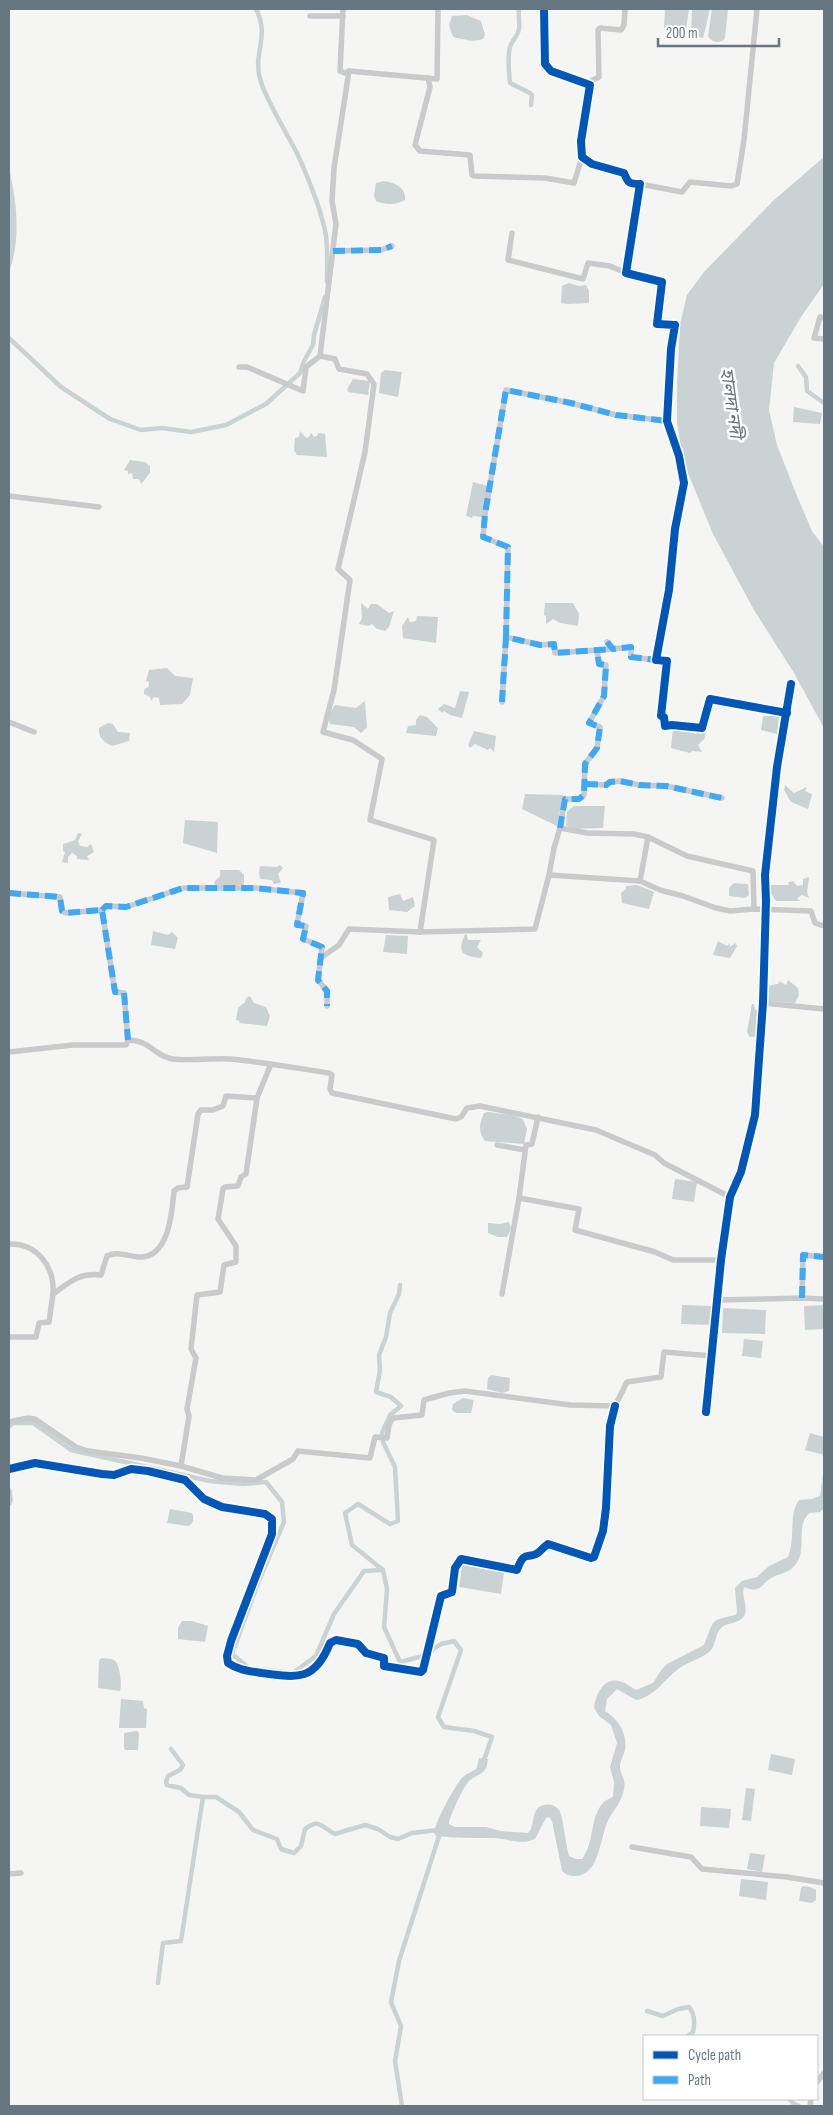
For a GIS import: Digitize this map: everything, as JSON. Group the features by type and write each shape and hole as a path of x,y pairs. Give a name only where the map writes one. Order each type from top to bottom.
{"street":[{"path":"344,9 340,71 344,73 349,71 437,79 438,9"},
{"path":"544,9 545,64 554,73 590,85"},
{"path":"428,78 430,87 415,145 420,151 470,155 472,175 474,176 545,178 574,183 582,157 581,141 590,85 592,81 599,77 598,30 600,28 621,30 624,25 625,9"},
{"path":"582,157 592,164 624,173 627,182 630,184 640,184 682,192 690,182 731,186 737,184 744,140 757,9"},
{"path":"310,16 343,16"},
{"path":"239,367 247,367 303,391 306,367 320,356 336,224 332,201 334,168 349,71"},
{"path":"626,274 640,184"},
{"path":"512,233 508,260 583,279 588,262 610,266 626,274 662,282 657,324 675,325 671,349 668,421 679,456 684,483 675,529 669,590 656,660"},
{"path":"333,251 381,250 392,246"},
{"path":"824,318 820,317 814,338 824,338"},
{"path":"320,356 335,360 339,369 367,374 374,384 365,452 338,569 350,580 334,690 322,732 353,740 382,759 370,820 434,840 420,932"},
{"path":"502,702 508,546 484,537 485,514 506,390 571,403 616,415 668,421"},
{"path":"9,496 99,507"},
{"path":"506,637 540,645 554,644 554,653 631,647 631,657 667,661 661,716 664,717 665,726 702,728 710,699 788,713"},
{"path":"607,642 613,649"},
{"path":"322,957 339,945 349,929 420,932 534,930 560,828 565,799 579,799 584,795 586,784 585,764 597,748 600,727 590,723 604,696 606,665 599,664 597,650"},
{"path":"706,1412 721,1260 730,1197 741,1172 755,1115 764,1003 765,875 778,767 788,713 791,684"},
{"path":"9,722 34,732"},
{"path":"586,784 606,785 620,780 639,785 666,786 722,798"},
{"path":"560,828 587,833 634,834 648,837 687,856 753,871 754,909"},
{"path":"640,881 648,837"},
{"path":"549,874 640,881 660,890 730,911 754,909 811,911 816,923 824,926"},
{"path":"9,893 60,897 62,911 66,913 102,910 106,906 126,907 183,888 255,888 303,893 297,925 306,926 303,939 322,947 318,980 327,991 327,1006"},
{"path":"9,1052 82,1044 123,1046 127,1044 124,993 115,992 102,910"},
{"path":"764,1003 824,1009"},
{"path":"128,1040 146,1043 155,1051 173,1059 219,1059 271,1064 329,1073 332,1076 330,1090 334,1094 456,1119 461,1117 467,1108 480,1106 596,1130 655,1155 664,1163 730,1197"},
{"path":"181,1466 190,1416 188,1409 196,1358 191,1349 196,1294 220,1292 224,1264 236,1262 236,1246 218,1219 224,1188 238,1186 241,1177 246,1174 257,1098 271,1064"},
{"path":"53,1294 72,1283 77,1277 85,1274 101,1275 107,1256 112,1253 149,1256 165,1238 169,1228 174,1191 178,1188 187,1187 198,1114 201,1110 213,1110 223,1106 226,1096 257,1098"},
{"path":"502,1294 519,1198 526,1145 532,1144 538,1117"},
{"path":"497,1145 525,1150"},
{"path":"519,1198 579,1209 575,1230 655,1252 673,1260 721,1260"},
{"path":"9,1244 21,1246 42,1256 53,1276 53,1294 49,1322 39,1323 36,1337 9,1337"},
{"path":"802,1298 803,1255 824,1257"},
{"path":"717,1300 802,1298 824,1300"},
{"path":"9,1469 35,1463 114,1475 131,1469 148,1471 184,1480 204,1499 222,1507 265,1514 272,1519 273,1528 267,1548 227,1656 228,1663 233,1666 245,1670 298,1677 314,1668 324,1658 330,1643 336,1640 358,1644 366,1653 384,1658 384,1666 421,1672 425,1664 441,1596 452,1592 455,1568 461,1559 517,1570 521,1559 528,1555 536,1554 548,1544 591,1558 594,1557 603,1531 606,1508 610,1426 614,1406 626,1382 661,1377 664,1352 712,1356"},
{"path":"9,1422 28,1418 35,1419 76,1447 88,1451 181,1466 222,1478 256,1480 293,1459 298,1451 370,1458 375,1437 387,1438 389,1425 393,1418 422,1415 424,1400 449,1392 466,1390 570,1405 614,1406"},
{"path":"9,1492 9,1503"},
{"path":"632,1847 691,1857 702,1869 787,1877 824,1883"},
{"path":"9,1874 21,1872"}],"water":[{"path":"665,9 689,9 686,30 664,28"},
{"path":"692,9 710,9 703,38 691,35"},
{"path":"712,9 728,9 725,38 719,42 714,41 708,36"},
{"path":"467,15 481,21 485,35 483,39 472,41 453,37 449,25 452,16"},
{"name":"হালদা নদী","path":"824,157 824,284 801,317 774,363 769,410 777,445 797,496 812,531 824,547 824,728 794,673 754,610 713,534 683,461 677,422 677,385 680,324 687,295 704,272 774,200"},
{"path":"9,168 16,208 16,234 13,260 9,273"},
{"path":"384,181 396,184 402,189 405,200 391,204 376,201 374,196 376,183"},
{"path":"569,283 579,286 586,285 589,291 589,303 561,303 562,286"},
{"path":"385,370 402,372 398,397 379,393 381,373"},
{"path":"353,379 370,381 368,395 348,392 347,389"},
{"path":"794,407 822,413 820,424 793,422"},
{"path":"300,431 306,438 311,433 314,437 318,433 325,434 327,457 297,455 294,450 295,438 299,437"},
{"path":"130,460 145,462 150,466 150,473 141,484 139,479 133,479 132,473 128,474 128,471 124,470"},
{"path":"473,482 488,486 482,517 473,516 472,518 466,516"},
{"path":"361,603 368,609 371,604 377,604 389,613 394,611 389,627 385,631 377,629 372,624 368,626 359,624 362,618"},
{"path":"545,603 573,603 579,614 578,626 560,623 553,619 546,624 546,616 544,615"},
{"path":"417,616 438,617 436,643 403,638 402,626 408,617 410,622 416,621"},
{"path":"167,668 175,676 193,678 190,695 182,704 160,705 159,698 154,697 151,701 150,697 144,694 144,690 149,686 149,682 146,681 149,670"},
{"path":"460,691 469,692 462,718 450,715 444,711 442,713 438,709 444,704 455,708"},
{"path":"365,701 367,727 361,733 354,727 330,724 328,717 335,705 356,708"},
{"path":"772,713 779,717 777,734 761,730 763,716 771,716"},
{"path":"420,715 427,717 438,728 436,736 406,733 408,726 416,725 416,720"},
{"path":"108,723 113,724 118,732 130,733 129,741 112,746 104,741 99,734 99,728"},
{"path":"673,727 696,734 701,729 706,732 704,739 698,745 702,752 692,751 690,753 671,748"},
{"path":"474,731 496,736 494,752 490,748 488,750 475,744 470,748 468,745"},
{"path":"785,785 794,793 807,787 805,791 812,794 808,809 791,802 784,790"},
{"path":"525,794 563,795 557,826 522,809"},
{"path":"574,806 605,806 603,828 571,829 566,825 567,812"},
{"path":"185,820 218,822 217,853 183,843"},
{"path":"78,833 82,834 78,841 80,846 87,847 91,844 94,852 87,856 89,860 77,859 77,856 72,853 68,857 68,863 62,862 65,852 63,851 63,844 75,840"},
{"path":"280,865 283,868 278,874 281,883 274,884 272,880 260,879 260,866 277,867"},
{"path":"220,870 239,870 244,875 244,885 216,886 214,882 220,876"},
{"path":"809,877 807,892 809,898 802,895 797,898 800,901 776,901 770,892 771,885 789,885 788,882 793,881 797,886 803,885 803,879"},
{"path":"734,883 748,884 749,895 745,898 729,896 729,888"},
{"path":"637,885 654,892 649,909 622,903 621,893 626,889 626,886"},
{"path":"400,894 403,901 413,897 415,906 407,912 389,910 388,897"},
{"path":"153,931 168,935 172,932 178,938 175,949 151,945"},
{"path":"465,934 468,940 481,940 477,947 483,953 481,958 465,955 463,952 461,945"},
{"path":"386,935 408,936 407,954 383,952"},
{"path":"718,941 727,946 730,943 730,947 735,943 737,946 730,958 713,955"},
{"path":"788,980 798,988 799,995 795,1003 768,1001 767,986 778,984 779,981 786,985"},
{"path":"250,996 254,1003 266,1007 270,1016 267,1026 239,1023 240,1021 236,1020 238,1008"},
{"path":"752,1004 754,1004 755,1010 759,1011 756,1037 750,1037 747,1032"},
{"path":"484,1113 512,1115 523,1119 527,1129 524,1144 485,1141 480,1128"},
{"path":"675,1179 697,1182 694,1202 672,1199"},
{"path":"509,1222 511,1228 507,1237 498,1237 488,1233 488,1223 500,1224"},
{"path":"682,1305 712,1306 712,1325 681,1324"},
{"path":"824,1305 824,1329 805,1330 804,1306"},
{"path":"723,1308 766,1310 765,1334 722,1333"},
{"path":"744,1339 763,1341 761,1358 742,1356"},
{"path":"491,1375 510,1378 509,1391 502,1393 487,1389 488,1378"},
{"path":"463,1398 474,1400 471,1413 456,1413 452,1410 453,1404"},
{"path":"810,1433 824,1437 824,1455 805,1450"},
{"path":"824,1467 824,1508 820,1512 810,1513 805,1518 800,1556 797,1563 791,1569 773,1577 758,1589 744,1587 743,1594 746,1607 743,1617 720,1629 713,1648 708,1653 681,1667 655,1691 636,1700 617,1689 607,1699 605,1711 618,1722 626,1744 620,1764 624,1788 622,1797 607,1823 598,1855 590,1870 576,1876 568,1875 562,1871 552,1821 549,1817 546,1818 535,1839 530,1841 519,1842 498,1838 436,1836 434,1833 435,1828 459,1781 477,1768 479,1758 488,1759 484,1771 469,1781 464,1789 449,1824 455,1827 486,1827 501,1831 528,1833 538,1808 543,1805 551,1805 559,1810 569,1856 582,1859 589,1845 599,1809 605,1801 613,1797 614,1782 610,1767 617,1743 611,1725 599,1716 594,1708 599,1691 606,1683 616,1680 636,1690 653,1683 667,1664 704,1645 713,1623 735,1615 737,1613 735,1588 742,1581 757,1577 769,1566 788,1557 792,1542 793,1519 796,1506 799,1500 820,1496"},
{"path":"170,1509 192,1513 193,1519 190,1525 167,1523"},
{"path":"462,1565 504,1572 501,1594 459,1587"},
{"path":"182,1621 192,1621 208,1626 205,1642 178,1639 178,1628"},
{"path":"101,1658 114,1660 118,1665 121,1684 120,1691 98,1688 99,1661"},
{"path":"121,1699 143,1701 144,1708 147,1709 146,1728 119,1728"},
{"path":"137,1731 139,1733 138,1750 125,1750 124,1733"},
{"path":"771,1754 795,1759 792,1775 768,1770"},
{"path":"746,1788 755,1789 751,1821 742,1820"},
{"path":"701,1807 731,1809 729,1828 700,1826"},
{"path":"750,1853 765,1855 762,1872 747,1869"},
{"path":"741,1879 768,1882 766,1900 739,1896"},
{"path":"803,1886 816,1890 816,1900 812,1903 799,1901"}],"waterway":[{"path":"256,9 262,29 258,63 261,82 302,164 319,208 327,242 327,282"},
{"path":"519,9 519,29 509,52 510,83 532,95 531,105"},
{"path":"9,338 61,387 110,419 141,430 162,428 191,432 226,425 266,404 300,373 313,345 325,297"},
{"path":"798,366 806,377 807,391 824,403"},
{"path":"400,1285 399,1294 390,1313 386,1337 379,1355 380,1370 376,1392 391,1397 401,1406 390,1415 382,1433 383,1442 395,1467 398,1521 390,1524 358,1504 345,1513 352,1545 383,1570 387,1589 384,1627 400,1662 423,1656 441,1644 454,1641 461,1650 438,1717 444,1727 474,1731 492,1737 483,1763"},
{"path":"9,1427 13,1423 33,1423 71,1450 210,1481 243,1484 266,1482 282,1502 284,1522 258,1583 232,1654 249,1668 293,1673 316,1656 334,1614 364,1571 383,1570"},
{"path":"171,1749 183,1765 180,1770 168,1776 167,1785 181,1788 189,1795 203,1797"},
{"path":"158,1983 163,1943 181,1941 203,1797 216,1797 239,1812 253,1830 277,1839 281,1849 294,1853 301,1846 305,1829 314,1824 321,1825 335,1834 365,1825 398,1839 412,1833 438,1830"},
{"path":"402,2106 395,2061 401,2026 391,2002 399,1961 440,1833"},
{"path":"647,2011 663,2016 678,2009 689,2007 694,2022 693,2032 689,2035"},
{"path":"791,2100 799,2106"}],"marked path":[{"path":"333,251 381,250 392,246"},
{"path":"506,637 508,547 483,537 485,514 506,390 571,403 616,415 667,421"},
{"path":"502,702 506,637 540,645 554,644 555,653 613,649"},
{"path":"607,642 613,649 631,647 631,657 656,660"},
{"path":"560,828 565,799 579,799 584,795 585,764 597,748 600,727 589,723 604,696 606,665 599,664 597,651"},
{"path":"586,784 606,785 610,782 620,781 639,785 666,786 722,798"},
{"path":"102,910 106,906 126,907 183,888 255,888 303,893 297,925 306,926 303,939 322,947 318,980 327,991 327,1006"},
{"path":"9,893 60,897 62,911 66,913 102,910 115,992 124,993 128,1040"},
{"path":"802,1298 803,1255 824,1257"}],"cycle path":[{"path":"544,9 545,64 551,71 590,85 581,141 582,157 592,164 624,173 629,182 640,184 626,273 662,282 657,324 675,325 671,349 667,421 679,456 684,483 675,529 669,590 656,660 667,661 661,716 664,717 665,726 702,728 710,699 787,713"},
{"path":"706,1412 721,1260 730,1197 741,1172 755,1115 763,1003 765,875 777,767 791,684"},
{"path":"9,1469 35,1463 114,1475 131,1469 148,1471 185,1480 204,1499 222,1507 265,1514 272,1519 272,1534 227,1656 228,1663 236,1667 275,1675 295,1676 304,1674 311,1671 318,1664 330,1643 336,1640 358,1644 366,1653 384,1658 384,1666 421,1672 441,1596 452,1592 455,1568 461,1559 517,1570 522,1559 539,1552 548,1544 591,1558 594,1557 603,1531 610,1426 615,1406"}]}
